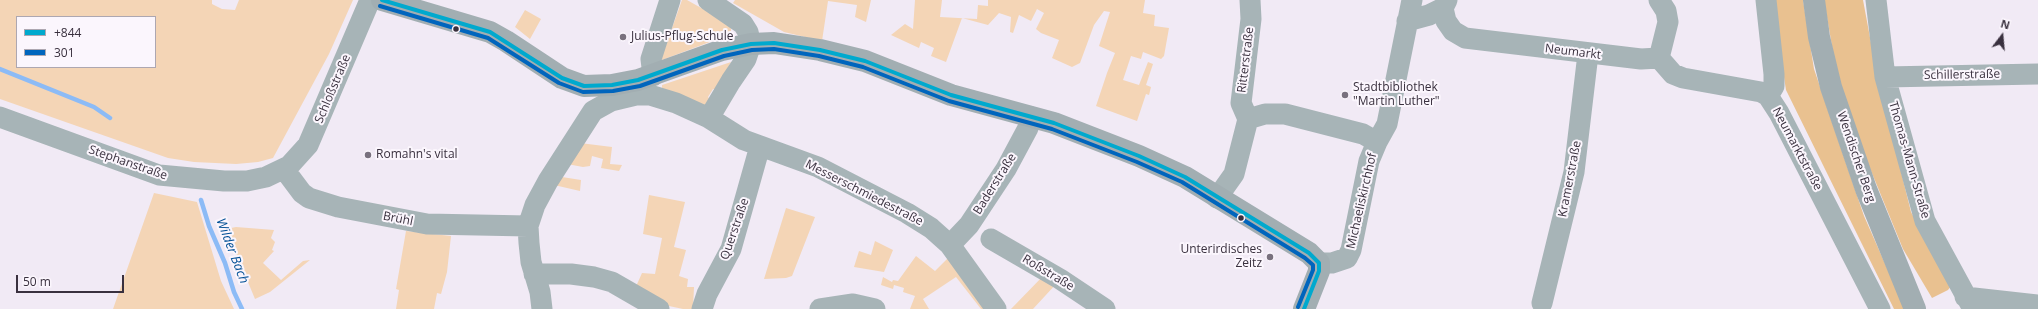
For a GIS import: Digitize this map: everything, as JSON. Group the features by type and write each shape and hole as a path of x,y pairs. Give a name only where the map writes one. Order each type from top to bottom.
{"main road":[{"path":"382,0 490,32 569,82 584,86 612,85 653,76 701,56 751,44 770,42 788,44 846,56 884,67 951,95 1054,123 1139,156 1185,177 1309,252 1318,263 1318,275 1308,295 1304,309"},
{"name":"Wendischer Berg","path":"1814,0 1819,36 1831,87 1866,189 1915,309"}],"street":[{"name":"Schloßstraße","path":"284,169 298,158 312,136 370,0"},
{"path":"653,76 651,59 670,0"},
{"path":"708,0 743,24 748,32 751,44 746,59 730,81 709,118"},
{"name":"Ritterstraße","path":"1248,119 1241,103 1251,19 1250,0"},
{"path":"1377,142 1387,124 1412,0"},
{"path":"1650,59 1668,22 1666,11 1659,0"},
{"path":"1766,0 1774,74 1774,86 1768,96"},
{"name":"Thomas-Mann-Straße","path":"1876,0 1885,77 1925,221 1969,303"},
{"name":"Neumarkt","path":"1407,21 1429,15 1445,4"},
{"name":"Neumarkt","path":"1445,4 1446,21 1452,31 1462,37 1588,54 1650,59"},
{"name":"Kramerstraße","path":"1542,304 1574,172 1588,54"},
{"name":"Neumarktstraße","path":"1650,59 1673,74 1683,78 1761,92 1768,96 1779,113 1880,309"},
{"name":"Schillerstraße","path":"1885,77 2038,74"},
{"path":"542,309 540,292 531,262 528,226 535,205 548,181 593,111 586,99 569,82"},
{"name":"Messerschmiedestraße","path":"593,111 601,105 623,97 650,95 676,103 709,118 744,140 818,167 869,193 931,228 950,245 996,309"},
{"name":"Michaeliskirchhof","path":"1248,119 1265,114 1285,114 1363,134 1377,142 1369,161 1351,250 1345,266 1318,263"},
{"name":"Stephanstraße","path":"0,117 166,176 246,181 266,177 284,169"},
{"name":"Baderstraße","path":"950,245 969,225 1006,169 1028,128 1031,117"},
{"path":"1212,194 1234,174 1248,119"},
{"name":"Querstraße","path":"702,309 707,294 731,249 760,146"},
{"name":"Brühl","path":"284,169 302,193 310,198 338,207 427,224 528,226"},
{"name":"Roßstraße","path":"991,239 1060,279 1105,309"},
{"path":"534,274 571,274 594,277 612,282 659,309"},
{"path":"1969,303 2038,306"},
{"path":"820,309 853,304 875,309"}],"shaded area":[{"path":"0,0 212,0 212,4 222,9 235,10 239,0 353,0 329,54 273,158 258,162 236,164 194,162 168,158 0,99"},
{"path":"682,0 687,0 731,27 731,34 662,60 661,59"},
{"path":"735,0 871,0 866,22 855,17 857,5 828,1 822,41 784,32 733,3"},
{"path":"915,0 942,0 940,17 962,18 946,62 931,56 934,48 921,42 919,48 891,35 905,24 913,29"},
{"path":"988,0 1145,0 1143,13 1155,15 1154,26 1169,28 1164,56 1161,59 1143,52 1141,59 1131,56 1123,80 1139,85 1148,62 1153,64 1146,85 1151,87 1149,95 1146,94 1137,121 1096,106 1115,53 1099,46 1110,12 1104,11 1094,25 1080,63 1072,67 1052,58 1059,40 1041,33 1036,29 1044,13 1037,9 1031,21 1019,15 1013,33 1010,32 1011,17 999,13 988,25 963,18 977,19 978,5 988,6"},
{"path":"1772,0 1803,0 1814,69 1864,216 1905,309 1894,309 1786,90"},
{"path":"1824,0 1863,0 1877,75 1911,212 1951,286 1948,290 1932,298 1903,249 1849,117 1836,69"},
{"path":"525,10 541,19 530,39 515,27"},
{"path":"731,62 717,89 713,89 708,97 711,101 709,107 662,90 662,85"},
{"path":"580,143 612,147 610,164 622,165 619,171 601,168 603,159 592,156 590,166 583,167 567,164"},
{"path":"562,177 581,180 580,191 554,185"},
{"path":"154,193 197,202 221,281 234,309 113,309"},
{"path":"649,195 685,202 674,247 686,250 679,276 688,279 687,287 694,287 693,309 683,309 655,303 634,291 642,273 655,274 662,238 643,234"},
{"path":"786,208 815,217 792,276 786,278 764,279"},
{"path":"236,227 274,230 271,238 275,242 272,250 274,251 263,263 281,280 303,261 310,260 270,292 255,299 226,229"},
{"path":"406,231 451,236 447,272 441,294 437,293 434,309 396,309 399,290 396,289"},
{"path":"875,241 893,250 884,272 854,267 859,251 871,255"},
{"path":"916,256 935,271 949,257 986,309 981,309 956,277 923,299 929,309 910,309 915,296 903,292 904,288 894,285 893,289 881,285 883,277 892,282 893,280 898,281"},
{"path":"1044,275 1057,283 1033,309 1011,309"}],"waterway":[{"name":"Wilder Bach","path":"0,69 94,107 110,118"},
{"name":"Wilder Bach","path":"201,200 209,226 242,309"}],"transit line":[{"name":"+844","path":"382,0 490,32 562,78 584,86 612,85 638,80 722,50 751,44 774,43 820,50 865,61 951,95 1054,123 1139,156 1185,177 1309,253 1319,263 1319,271 1304,309"},
{"name":"301","path":"380,6 488,38 559,83 583,92 613,91 640,86 724,56 752,50 774,49 819,56 863,67 949,101 1052,129 1137,162 1182,182 1305,258 1313,265 1313,270 1298,307"}],"place":[{"name":"Julius-Pflug-Schule","path":"623,37"},
{"name":"Stadtbibliothek \"Martin Luther\"","path":"1345,95"},
{"name":"Romahn's vital","path":"368,155"},
{"name":"Unterirdisches Zeitz","path":"1270,257"}]}
